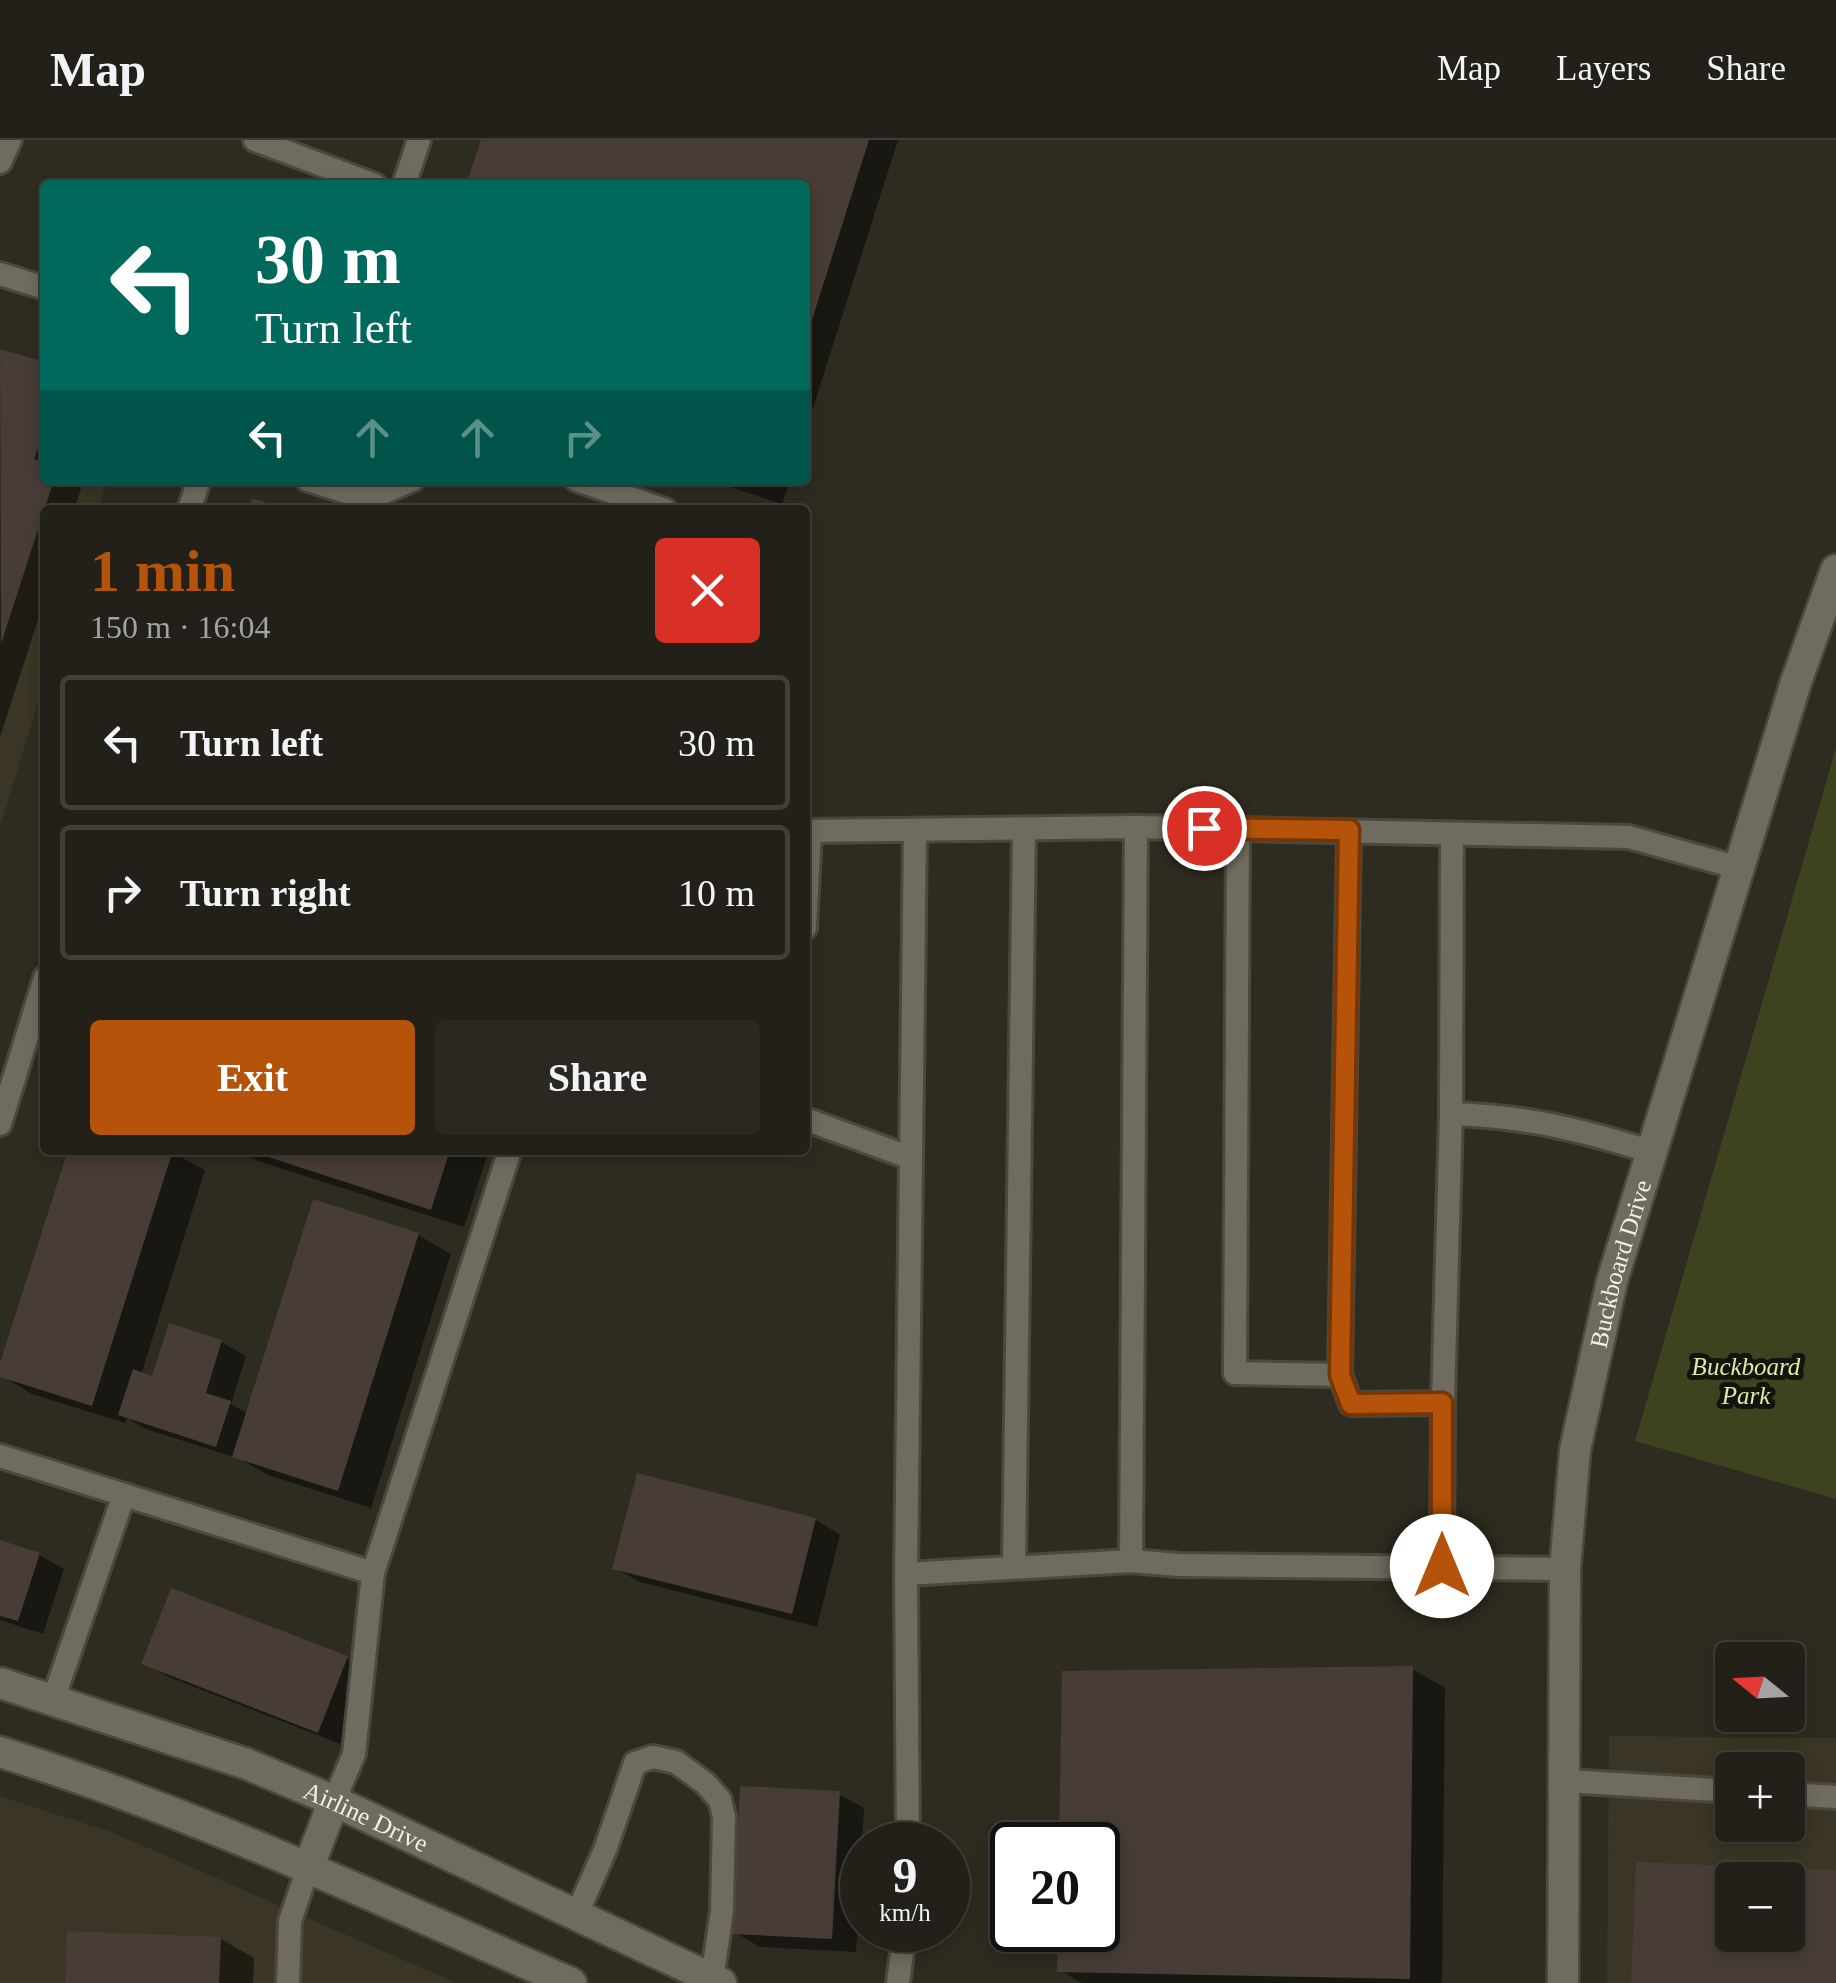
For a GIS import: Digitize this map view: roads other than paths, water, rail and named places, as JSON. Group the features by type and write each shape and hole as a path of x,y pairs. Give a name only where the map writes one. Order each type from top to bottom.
{"main road":[{"name":"Buckboard Drive","path":"1564,1983 1565,1568 1575,1450 1612,1281 1796,682 1836,570"},
{"name":"Airline Drive","path":"0,1683 246,1764 334,1801 717,1981"},
{"path":"0,1752 86,1778 308,1868 571,1983"},
{"path":"308,1868 334,1801"}],"lane":[{"path":"0,162 10,140"},
{"path":"256,140 362,180"},
{"path":"406,180 419,140"},
{"path":"0,274 40,286"},
{"path":"325,485 370,498 400,485"},
{"path":"591,485 651,505"},
{"path":"810,831 1136,827 1628,837 1739,868"},
{"path":"1130,1560 1136,827"},
{"path":"1238,828 1235,1374 1340,1375"},
{"path":"1014,1567 1024,829"},
{"path":"908,1822 906,1574 915,830"},
{"path":"1349,830 1340,1375 1351,1404 1442,1403"},
{"path":"1442,1566 1452,834"},
{"path":"0,1124 40,994"},
{"path":"1451,1114 1505,1116 1590,1133 1652,1152"},
{"path":"810,1121 910,1158"},
{"path":"334,1801 354,1754 373,1573 508,1155"},
{"path":"0,1456 373,1573"},
{"path":"54,1700 124,1495"},
{"path":"906,1574 1130,1560 1179,1565 1565,1568"},
{"path":"576,1916 605,1850 636,1762 653,1757 676,1762 714,1792 724,1817 717,1981"},
{"path":"1566,1781 1715,1790"},
{"path":"1805,1795 1836,1797"},
{"path":"288,1983 290,1921 308,1868"},
{"path":"898,1983 902,1952"}],"park label":[{"name":"Buckboard Park","path":"1746,1380"}]}
